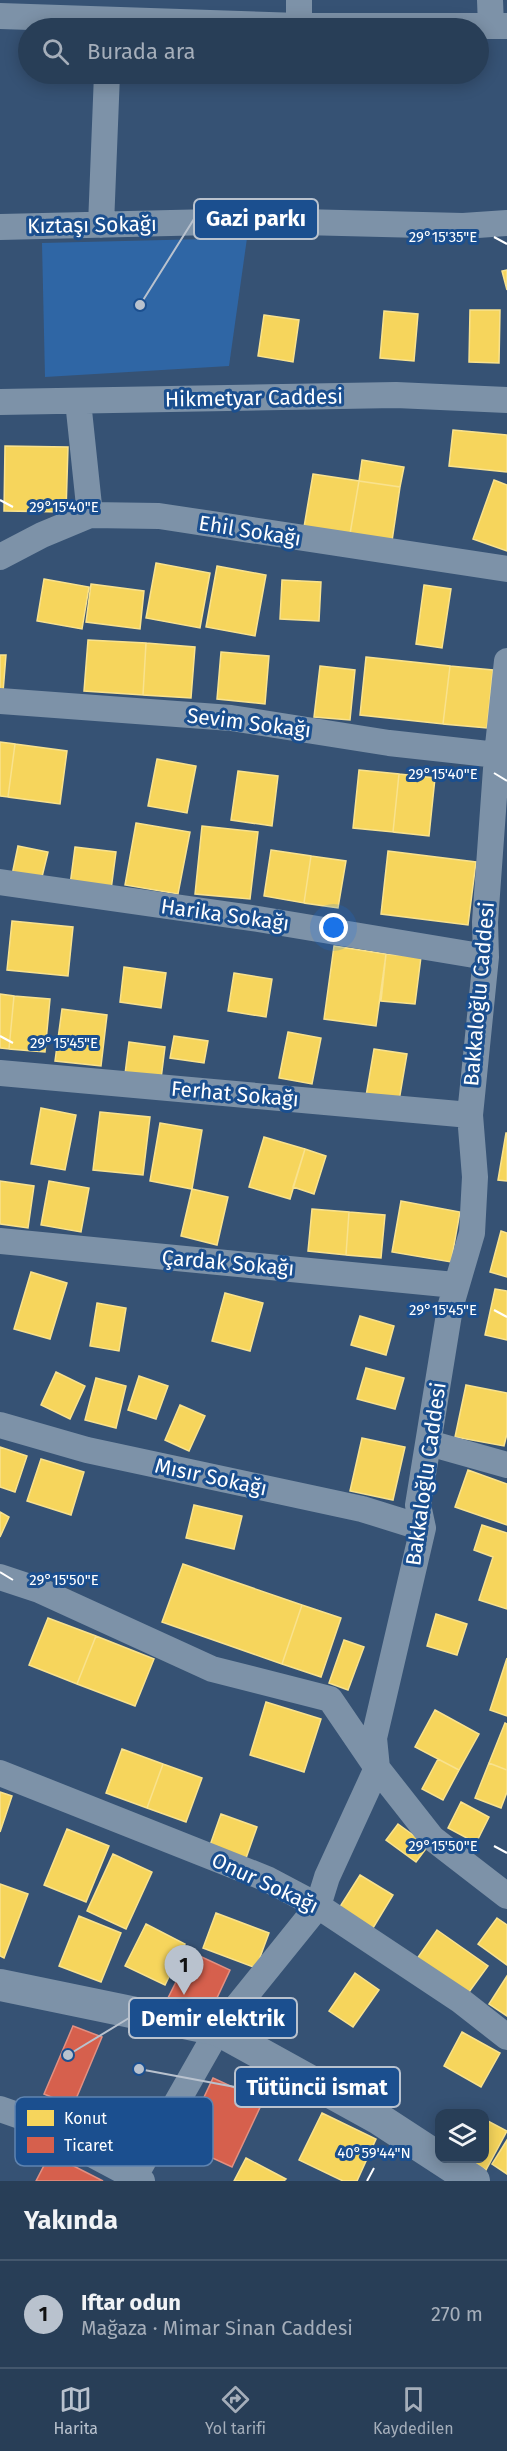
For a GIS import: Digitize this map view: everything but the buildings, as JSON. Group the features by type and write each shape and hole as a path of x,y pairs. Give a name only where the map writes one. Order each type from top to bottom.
{"street":[{"path":"299,0 299,18"},
{"path":"490,0 499,26"},
{"path":"0,16 147,18"},
{"path":"101,225 107,84"},
{"name":"Kıztaşı Sokağı","path":"0,227 261,221 463,226 507,223"},
{"name":"Hikmetyar Caddesi","path":"0,402 396,395 507,400"},
{"path":"78,401 90,515"},
{"name":"Ehil Sokağı","path":"0,557 90,515 159,516 507,569"},
{"name":"Bakkaloğlu Caddesi","path":"377,1768 374,1738 423,1528 418,1505 455,1285 472,1233 475,1177 470,1115 486,957 485,922 497,755 507,661"},
{"name":"Sevim Sokağı","path":"0,701 231,718 388,743 497,755"},
{"name":"Harika Sokağı","path":"0,882 258,919 486,957"},
{"name":"Ferhat Sokağı","path":"0,1073 470,1115"},
{"name":"Çardak Sokağı","path":"0,1241 455,1285"},
{"name":"Mısır Sokağı","path":"0,1425 87,1450 362,1509 423,1528"},
{"path":"429,1443 507,1465"},
{"path":"0,1577 39,1590 212,1669 330,1699 377,1768 432,1838 504,1887"},
{"path":"181,2097 218,2030 318,1906 327,1876 377,1768"},
{"name":"Onur Sokağı","path":"0,1773 267,1879 318,1906 461,2001 507,2037"},
{"path":"0,1985 218,2030 379,2119 474,2181"},
{"path":"0,2109 15,2114"},
{"path":"111,2166 136,2180 144,2166"}],"shaded area":[{"path":"247,238 229,366 45,377 42,243"}],"place":[{"name":"Gazi parkı","path":"140,305"},
{"name":"Iftar odun","path":"184,1995"},
{"name":"Demir elektrik","path":"68,2055"},
{"name":"Tütüncü ismat","path":"139,2069"}]}
